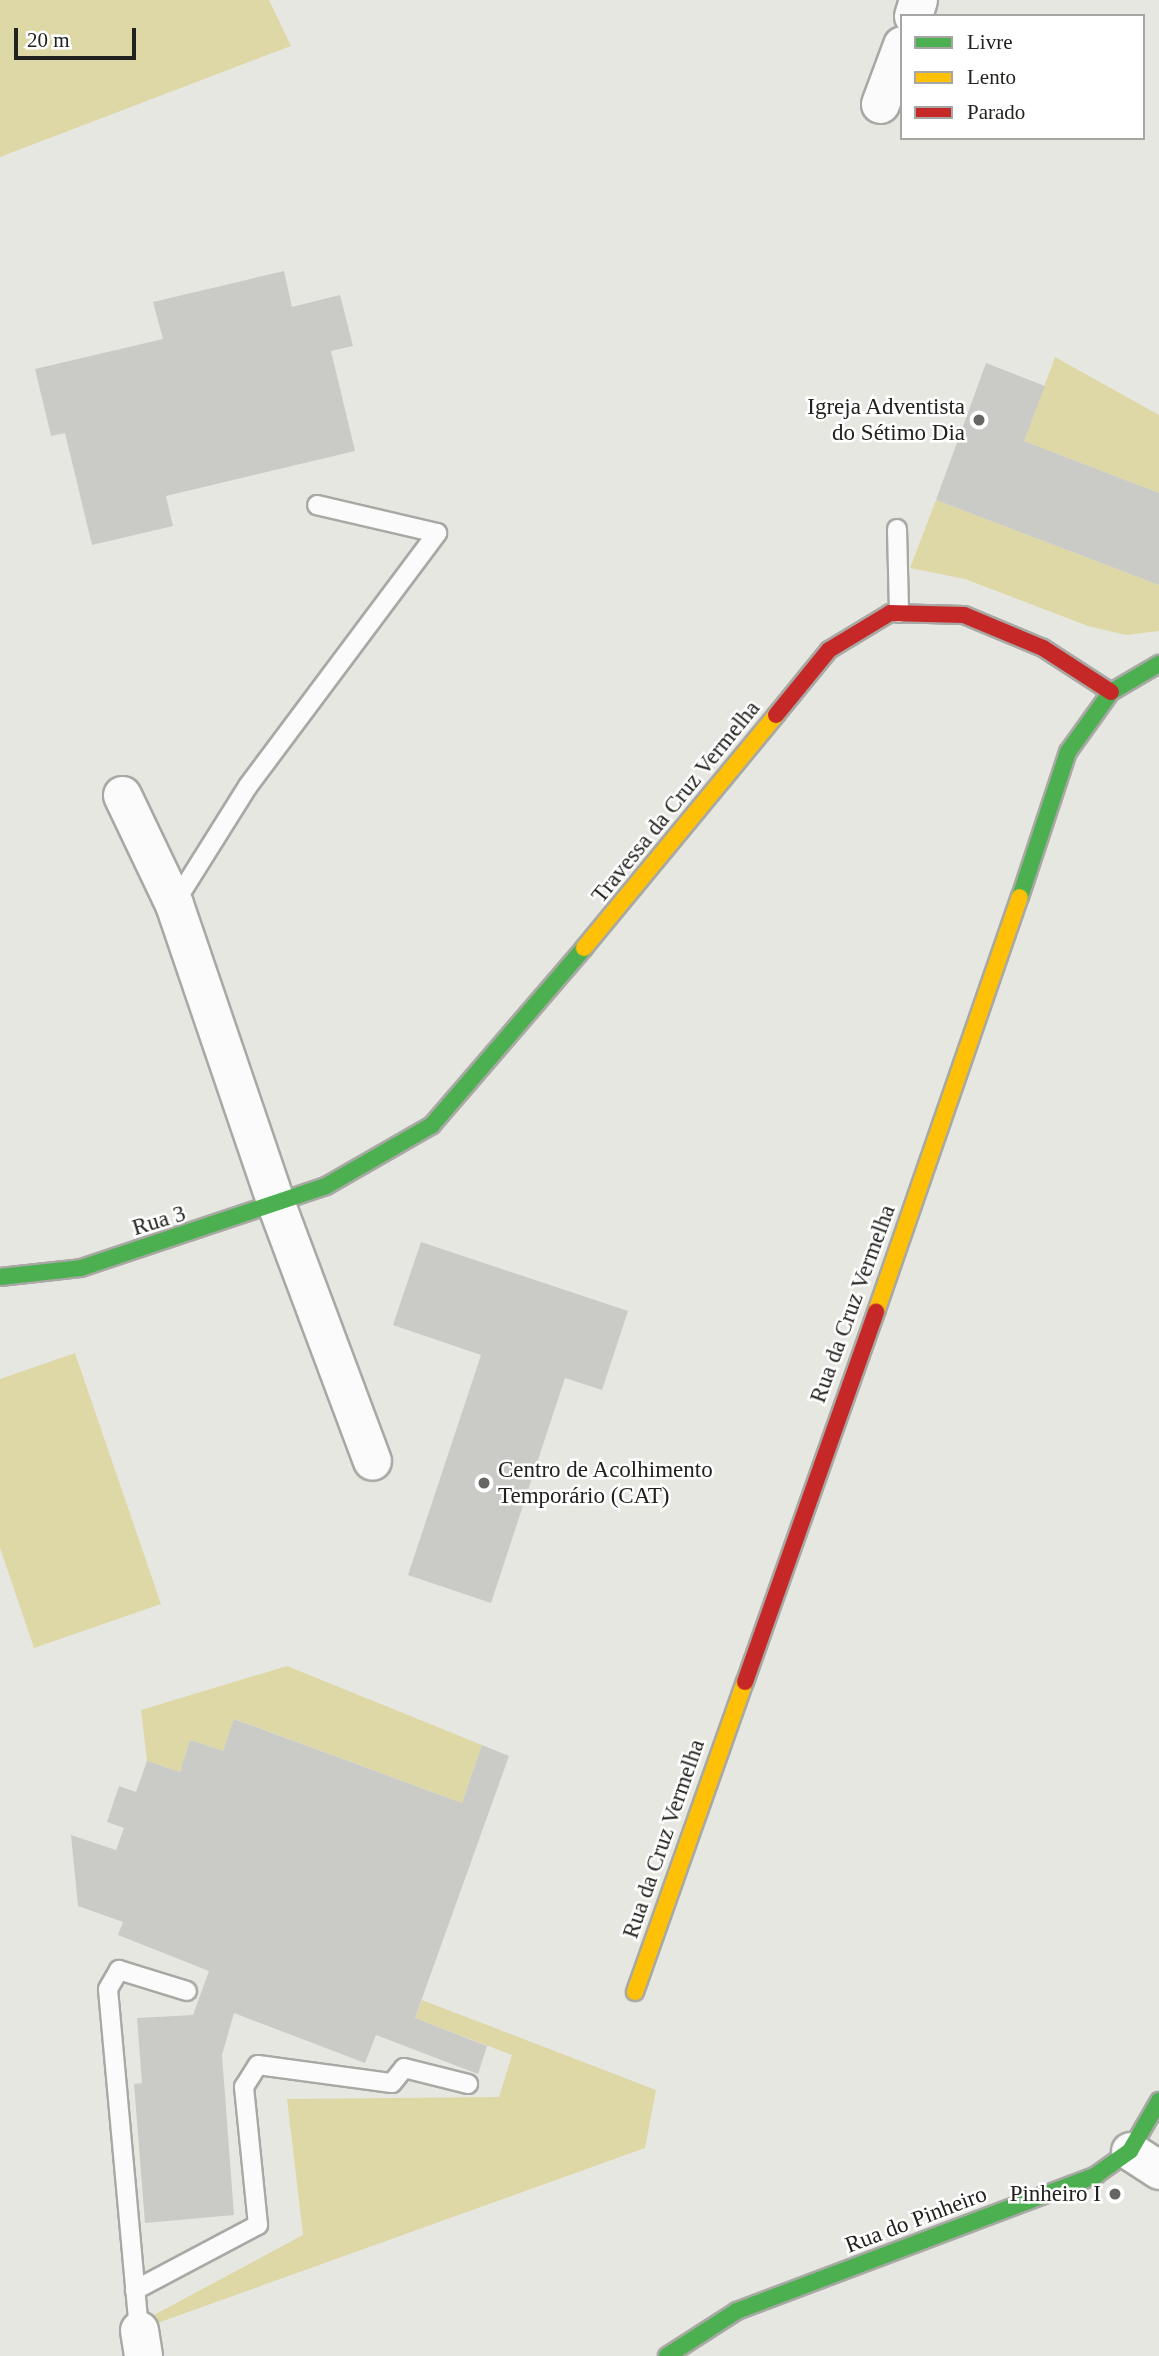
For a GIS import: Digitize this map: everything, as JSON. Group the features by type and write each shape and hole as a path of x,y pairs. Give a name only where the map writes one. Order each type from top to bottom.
{"street":[{"path":"880,104 900,50"},
{"name":"Travessa da Cruz Vermelha","path":"326,1186 432,1125 638,887 829,650 890,613 964,615 1043,648 1111,692"},
{"name":"Rua da Cruz Vermelha","path":"635,1992 992,983 1068,752 1111,692 1159,664"},
{"path":"122,795 174,904 276,1204 372,1461"},
{"name":"Rua 3","path":"0,1277 81,1268 326,1186"},
{"name":"Rua do Pinheiro","path":"667,2356 737,2311 1097,2175 1145,2161 1159,2101"}],"lane":[{"path":"174,904 248,786 437,533 317,505"},
{"path":"897,529 898,613"},
{"path":"141,2343 108,1989 120,1970 187,1991"},
{"path":"135,2290 258,2225 244,2087 258,2065 392,2083 404,2068 468,2084"}],"shaded area":[{"path":"0,0 269,0 291,46 0,157"},
{"path":"1055,357 1159,415 1159,493 1024,441"},
{"path":"936,500 1159,585 1159,631 1126,635 1088,626 965,579 910,568"},
{"path":"75,1353 161,1604 34,1648 0,1548 0,1379"},
{"path":"287,1666 482,1745 462,1803 235,1719 223,1751 190,1740 180,1772 147,1761 141,1710"},
{"path":"422,2000 656,2090 645,2148 152,2325 152,2316 303,2235 287,2099 499,2097 512,2055 415,2018"}],"building":[{"path":"284,271 292,307 340,295 353,346 331,351 355,451 166,496 173,526 92,545 65,433 51,436 35,369 163,339 153,302"},
{"name":"Igreja Adventista do Sétimo Dia","path":"986,363 1045,386 1024,441 1159,493 1159,585 936,500"},
{"name":"Centro de Acolhimento Temporário (CAT)","path":"421,1242 628,1311 602,1390 565,1378 491,1603 408,1575 481,1355 393,1325"},
{"path":"234,1719 462,1803 482,1745 509,1756 415,2018 487,2046 478,2074 376,2035 365,2063 234,2013 222,2055 234,2215 145,2223 134,2084 142,2083 137,2018 193,2015 209,1971 118,1935 123,1922 78,1906 71,1835 116,1850 124,1828 107,1822 119,1786 136,1792 147,1761 180,1772 190,1740 223,1751"}],"traffic: fast":[{"path":"1020,897 1068,752 1111,692 1159,664"},
{"path":"0,1277 81,1268 326,1186 432,1125 584,948"},
{"path":"667,2356 737,2311 1096,2175 1130,2151 1159,2101"}],"traffic: slow":[{"path":"584,948 776,715"},
{"path":"876,1312 1020,897"},
{"path":"635,1992 745,1682"}],"traffic: jam":[{"path":"776,715 829,650 890,613 964,615 1043,648 1111,692"},
{"path":"745,1682 876,1312"}],"place":[{"name":"Igreja Adventista do Sétimo Dia","path":"979,420"},
{"name":"Centro de Acolhimento Temporário (CAT)","path":"484,1483"},
{"name":"Pinheiro I","path":"1115,2194"}]}
